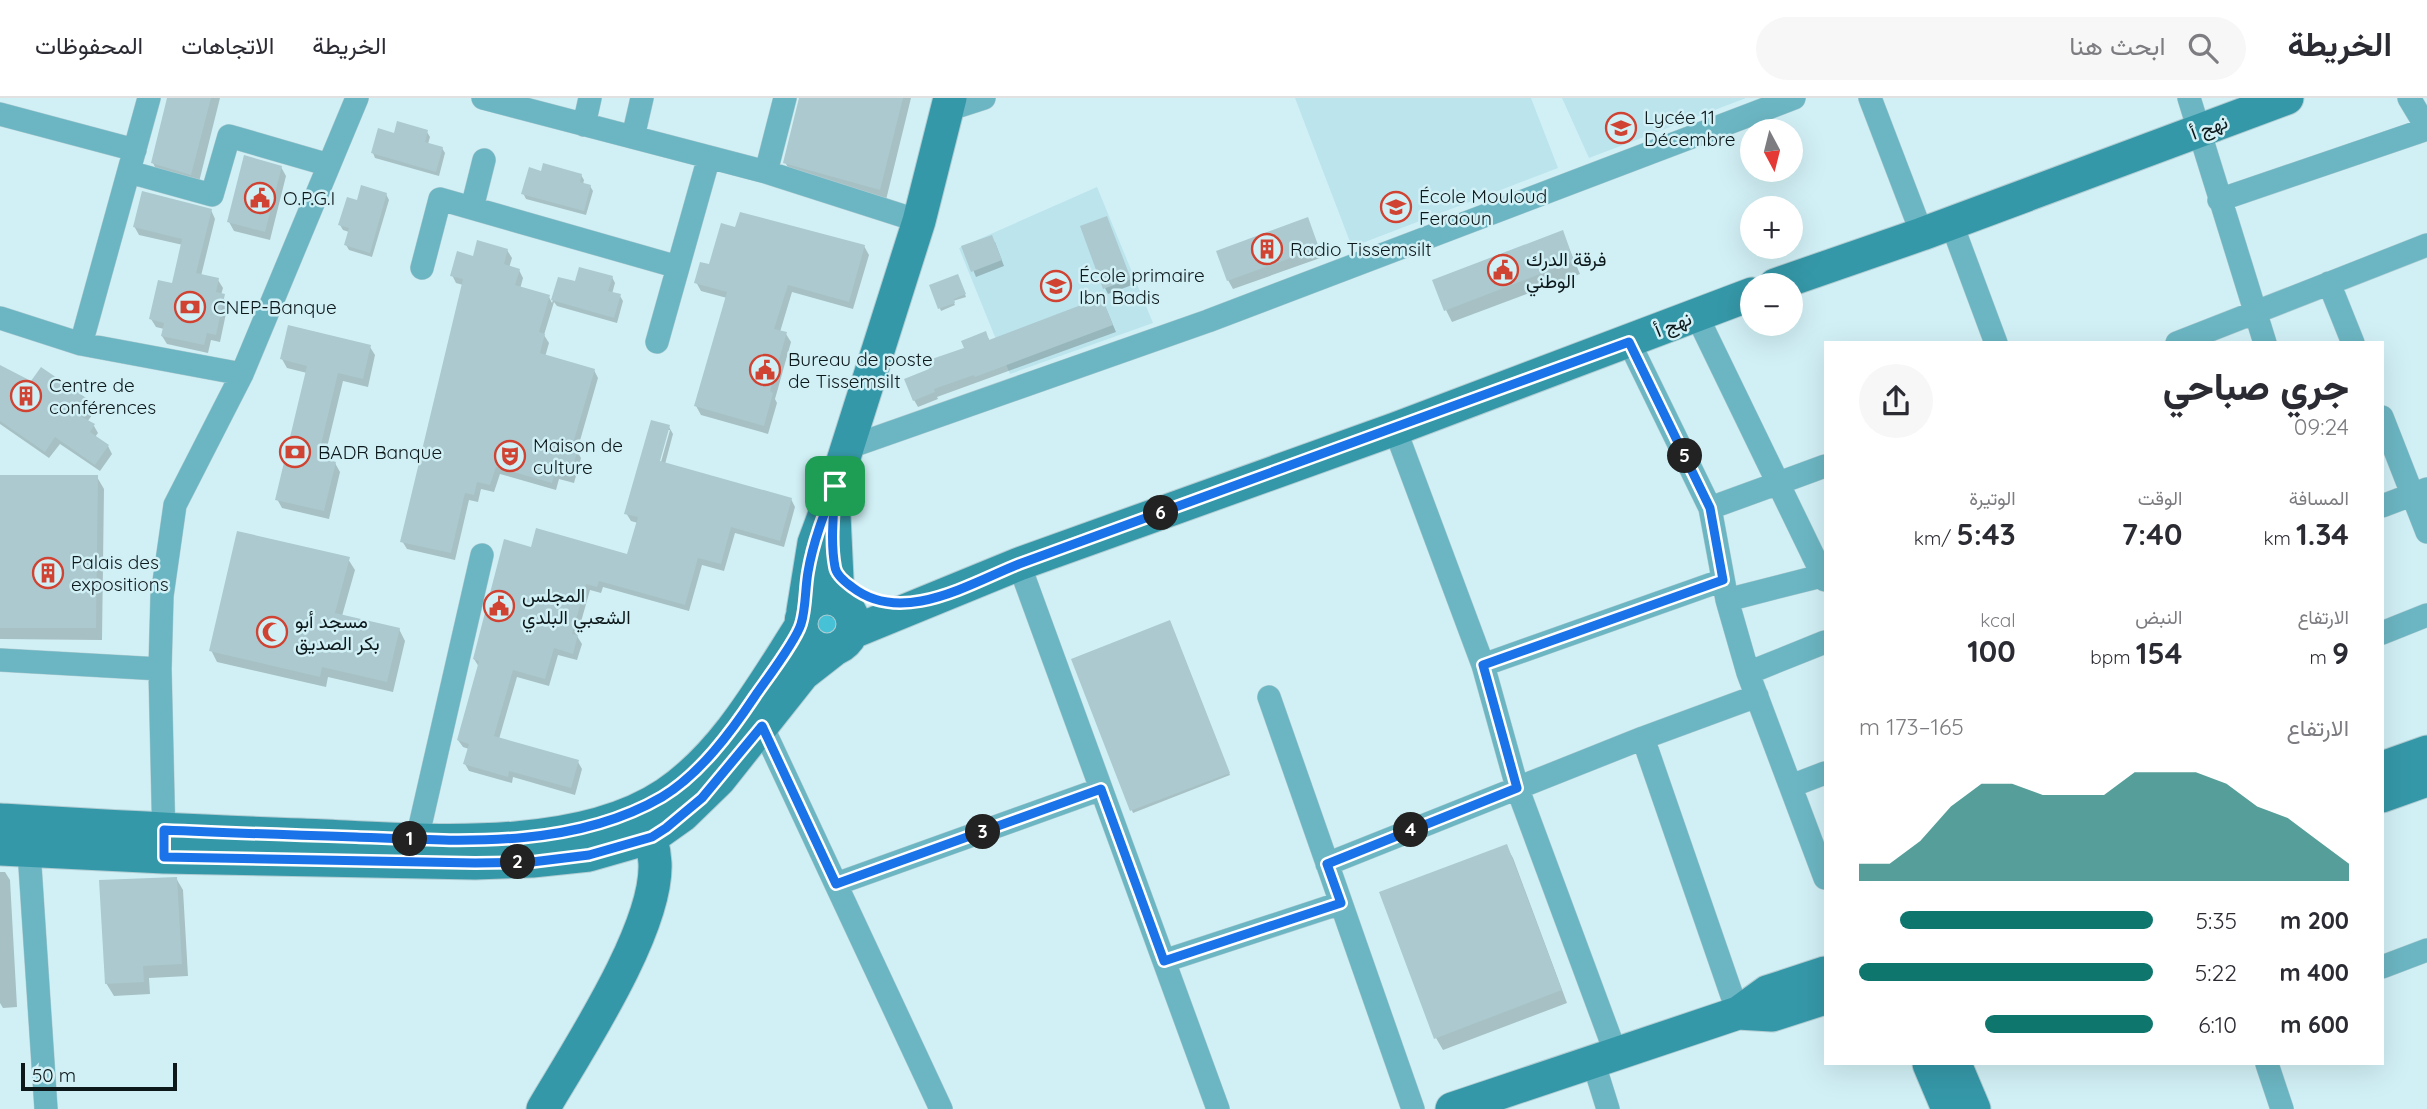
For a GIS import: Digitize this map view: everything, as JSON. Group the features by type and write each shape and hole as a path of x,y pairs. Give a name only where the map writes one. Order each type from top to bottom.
{"main road":[{"name":"نهج أ","path":"1803,275 2287,98"},
{"path":"835,486 833,525 841,611 819,650 802,634 808,571 814,543 835,486 919,221 948,104"},
{"name":"نهج أ","path":"841,611 924,602 1019,564 1395,429 1740,298"},
{"path":"0,820 164,844 475,863 532,862 589,855 646,823 663,796 698,767 745,711 802,618 817,599 832,598 841,611"},
{"name":"نهج أ","path":"841,611 888,603 924,602"},
{"path":"15,850 164,844 485,839 549,835 596,825 646,823 683,815 702,798 803,674 841,611"},
{"path":"2384,767 2427,752"},
{"path":"2384,795 2427,780"},
{"path":"543,1109 617,978 644,917 655,866 646,823"},
{"path":"1452,1109 1738,1013 1767,992 1824,973"},
{"path":"1738,1013 1772,1015 1824,998"},
{"path":"1929,1065 1948,1109"},
{"path":"1955,1065 1974,1109"}],"street":[{"path":"81,344 149,98"},
{"path":"164,844 160,669 162,596 175,505 242,374 357,98"},
{"path":"483,98 766,172 919,221"},
{"path":"584,125 590,98"},
{"path":"633,137 642,98"},
{"path":"766,172 785,98"},
{"path":"948,104 984,98"},
{"path":"847,449 1208,321 1794,98"},
{"path":"1870,98 1995,341"},
{"path":"2189,98 2264,341"},
{"path":"2220,200 2427,129 2409,98"},
{"path":"0,114 132,161 212,195 229,136 329,165"},
{"path":"657,342 709,157"},
{"path":"472,208 484,160"},
{"path":"422,268 440,199 678,267"},
{"path":"2183,341 2427,245"},
{"path":"2329,283 2352,341"},
{"path":"1696,314 1824,575"},
{"path":"0,318 81,344 242,374"},
{"path":"1629,342 1710,508 1725,590 1748,673 1824,875"},
{"path":"2384,421 2420,492 2427,532"},
{"path":"1395,429 1483,665 1517,788 1605,1058 1608,1109"},
{"path":"1710,508 1824,466"},
{"path":"2384,505 2420,492"},
{"path":"417,839 482,555"},
{"path":"1019,564 1218,1109"},
{"path":"1483,665 1725,590 1824,577"},
{"path":"2384,632 2427,615"},
{"path":"1748,673 1824,642"},
{"path":"0,660 160,669"},
{"path":"1327,864 1643,738 1757,696"},
{"path":"1269,697 1413,1109"},
{"path":"762,726 942,1109"},
{"path":"1643,738 1738,1013"},
{"path":"1791,786 1824,773"},
{"path":"836,884 1101,789"},
{"path":"15,850 46,1109"},
{"path":"1164,961 1341,903"},
{"path":"2384,966 2427,950"},
{"path":"2267,1065 2282,1109"}],"shaded area":[{"name":"École Mouloud Feraoun","path":"1295,98 1531,98 1558,168 1352,247"},
{"name":"Lycée 11 Décembre","path":"1562,98 1746,98 1589,158"},
{"name":"École primaire Ibn Badis","path":"1097,187 1153,323 1010,374 959,248"}],"green space":[{"path":"828,608 838,612 842,622 838,632 828,636 818,632 814,622 818,612"}],"building":[{"path":"167,98 211,98 191,175 151,163"},
{"path":"799,98 903,98 880,190 783,163"},
{"path":"397,121 428,130 425,142 443,147 436,172 371,153 378,128 394,133"},
{"path":"244,155 282,166 265,232 227,222"},
{"path":"543,163 582,174 580,182 591,185 584,211 521,194 529,167 541,171"},
{"path":"361,185 387,193 370,253 344,245 349,228 338,225 347,197 357,200"},
{"path":"142,191 212,209 196,273 219,278 216,292 225,294 216,335 207,333 204,345 161,336 164,323 149,319 158,280 172,283 182,239 133,227"},
{"path":"740,212 865,245 849,302 788,285 774,329 787,332 770,391 773,393 764,426 694,406 727,292 694,283 700,262 709,264 721,223 735,227"},
{"path":"1107,216 1131,279 1103,289 1080,226"},
{"name":"Radio Tissemsilt","path":"1308,217 1319,248 1227,281 1216,251"},
{"name":"فرقة الدرك الوطني","path":"1563,230 1574,261 1444,311 1432,280"},
{"path":"992,235 1002,260 971,272 961,246"},
{"path":"477,240 508,249 504,264 520,269 515,285 550,295 539,332 545,334 540,353 595,369 572,447 578,449 570,476 555,472 552,483 496,467 490,485 477,482 474,495 465,493 451,553 400,542 463,279 450,276 457,251 473,256"},
{"path":"579,267 613,276 608,291 621,294 614,318 551,300 558,277 575,281"},
{"path":"958,274 966,294 954,299 955,303 938,309 929,285"},
{"path":"1102,297 1113,325 975,377 974,375 934,389 935,392 913,401 904,379 929,369 926,361 964,348 961,341 986,331 989,340"},
{"path":"288,325 371,345 363,379 338,373 318,457 336,462 324,511 275,500 307,366 280,359"},
{"path":"0,365 31,381 41,367 92,402 82,417 95,424 90,432 109,445 95,465 55,437 45,452 0,421"},
{"path":"651,420 670,425 660,461 792,498 780,541 731,527 721,564 698,558 685,605 599,581 597,587 586,584 572,634 578,635 573,654 554,648 545,679 513,670 494,736 579,760 571,788 509,771 508,777 463,764 469,744 457,740 479,661 473,659 504,539 531,547 536,528 627,554 638,517 624,514"},
{"name":"Palais des expositions","path":"0,475 98,475 96,628 0,628"},
{"path":"237,531 350,557 335,613 400,628 387,682 322,667 320,677 209,651"},
{"path":"1170,620 1230,773 1130,811 1071,659"},
{"path":"1507,844 1562,990 1434,1039 1379,892"},
{"path":"177,877 182,964 143,966 144,982 105,984 99,880"}],"place":[{"name":"Lycée 11 Décembre","path":"1621,128"},
{"name":"O.P.G.I","path":"260,198"},
{"name":"École Mouloud Feraoun","path":"1396,207"},
{"name":"Radio Tissemsilt","path":"1267,249"},
{"name":"فرقة الدرك الوطني","path":"1503,270"},
{"name":"École primaire Ibn Badis","path":"1056,286"},
{"name":"CNEP-Banque","path":"190,307"},
{"name":"Bureau de poste de Tissemsilt","path":"765,370"},
{"name":"Centre de conférences","path":"26,396"},
{"name":"BADR Banque","path":"295,452"},
{"name":"Maison de culture","path":"510,456"},
{"name":"Palais des expositions","path":"48,573"},
{"name":"المجلس الشعبي البلدي","path":"499,606"},
{"name":"مسجد أبو بكر الصديق","path":"272,632"}],"route":[{"path":"1629,342 1710,508 1723,580 1483,665 1517,788 1327,864 1341,903 1164,961 1101,789 836,884 762,726 719,780 666,828 652,837 589,855 532,862 475,863 164,857 164,830 417,839 549,835 596,825 663,796 682,783 724,737 745,711 801,626 814,543 835,486 835,570 845,582 872,599 888,603 924,602 1019,564 1629,342"}]}
